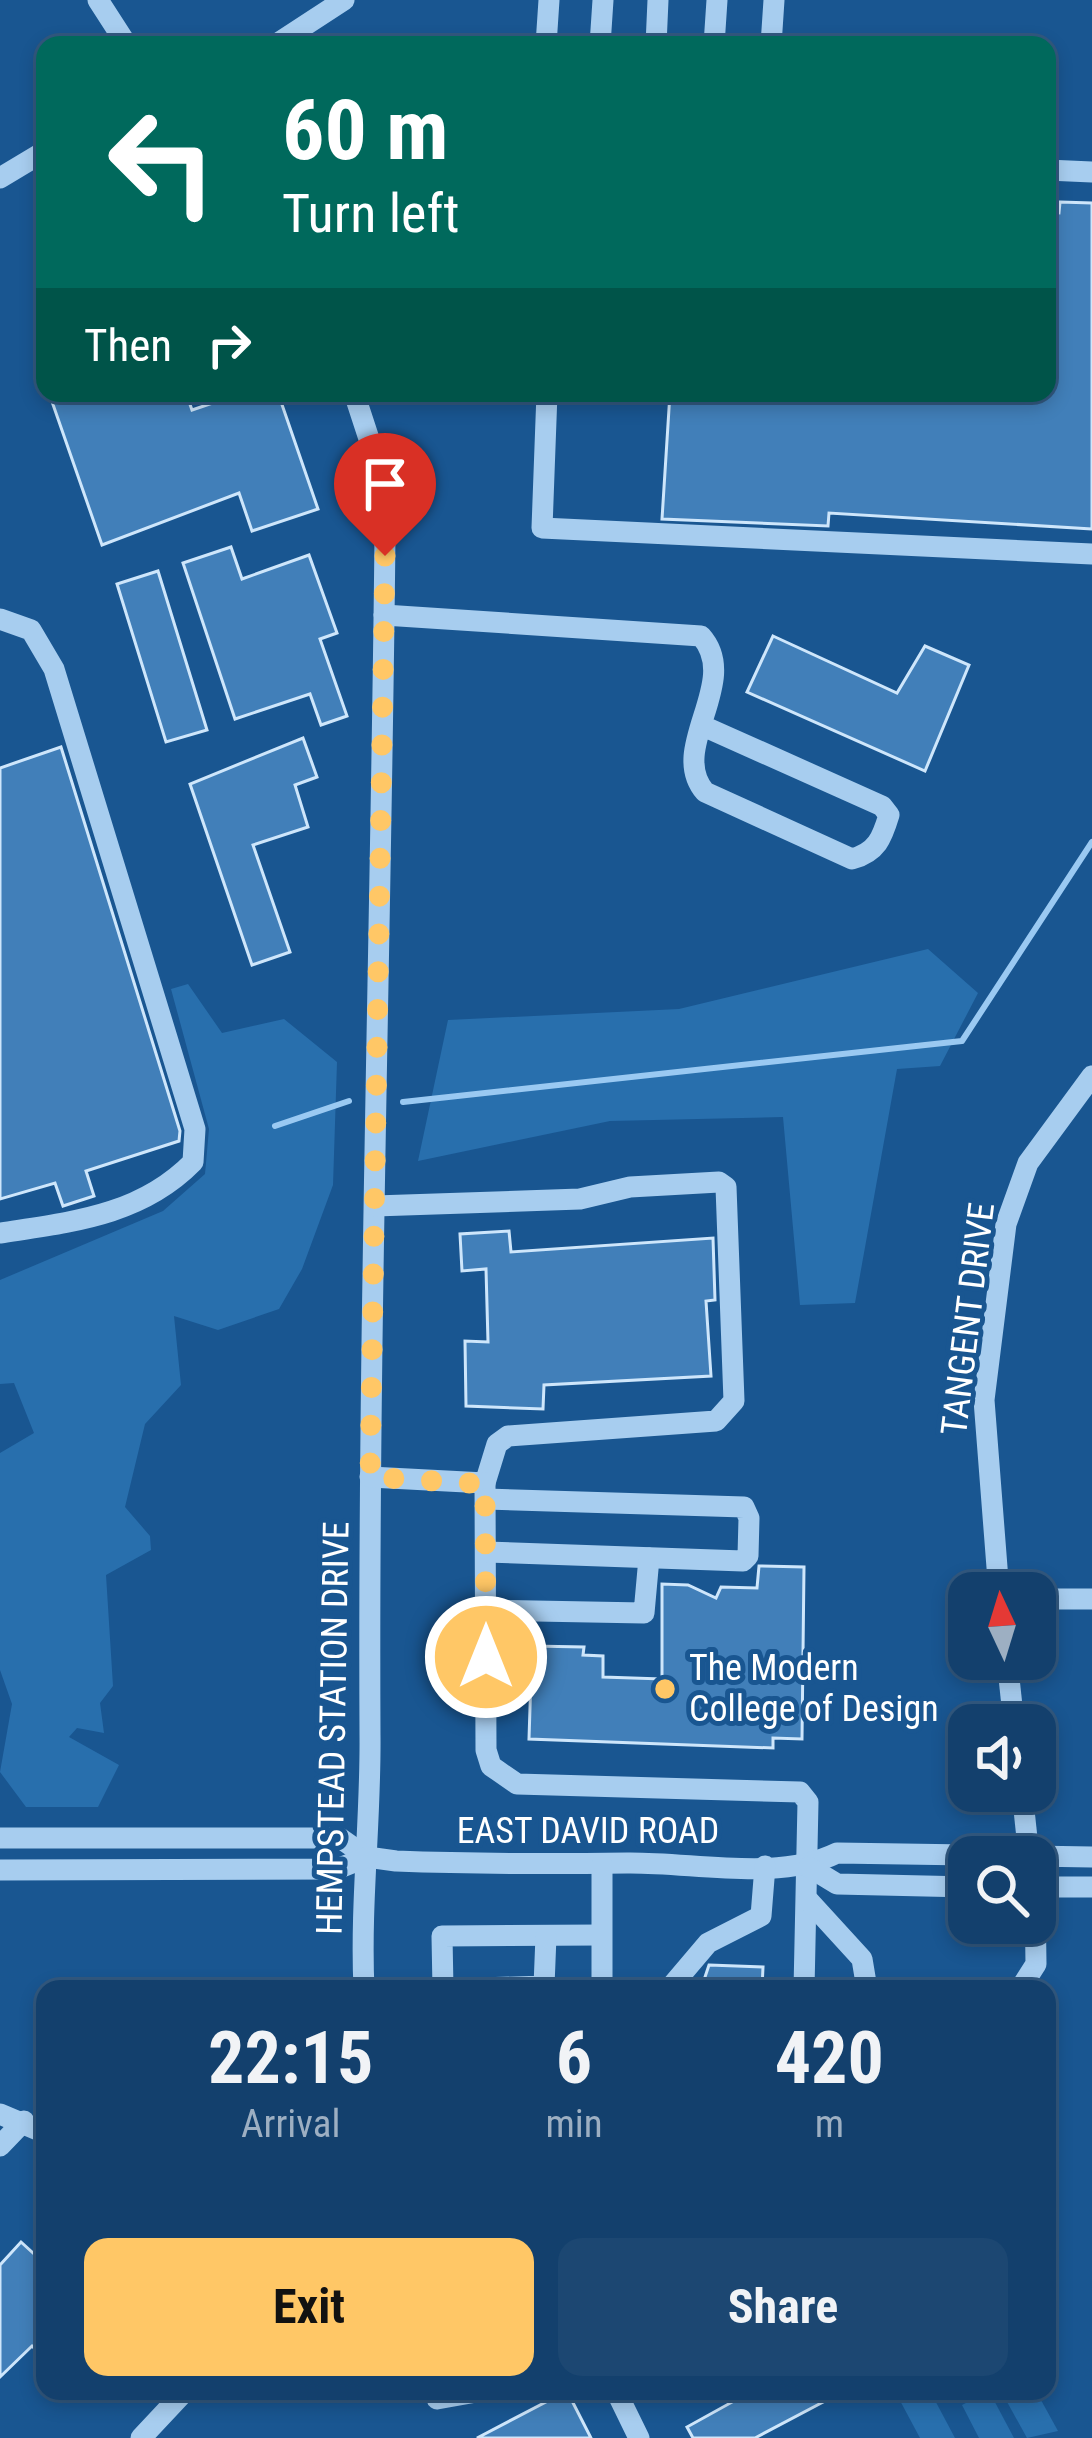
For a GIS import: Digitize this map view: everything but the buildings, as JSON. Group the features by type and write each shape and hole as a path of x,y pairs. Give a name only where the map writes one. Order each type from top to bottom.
{"street":[{"path":"98,0 121,36"},
{"path":"288,36 344,0"},
{"path":"546,36 548,0"},
{"path":"601,36 603,0"},
{"path":"656,36 658,0"},
{"path":"715,36 717,0"},
{"path":"772,36 773,0"},
{"path":"0,178 36,156"},
{"path":"1056,170 1092,172"},
{"name":"HEMPSTEAD STATION DRIVE","path":"356,402 381,491 384,615 364,1980"},
{"path":"548,402 542,528 1092,554"},
{"path":"384,615 701,636 715,652 716,671 703,726 694,766 694,779 705,792 852,859 868,854 881,840 889,815 882,806 703,726"},
{"path":"0,619 31,629 54,669 195,1129 193,1162 168,1187 106,1216 0,1233"},
{"name":"TANGENT DRIVE","path":"997,1572 984,1400 1006,1224 1028,1163 1092,1076"},
{"path":"375,1206 580,1199 630,1186 719,1182 726,1186 734,1401 725,1415 716,1421 526,1430 497,1444 486,1491 486,1750 502,1776 517,1784 800,1792 808,1802 805,1980"},
{"path":"370,1477 486,1491 744,1507 749,1518 748,1556 743,1561 487,1552"},
{"path":"486,1610 644,1613 649,1558"},
{"path":"1056,1599 1092,1599"},
{"name":"EAST DAVID ROAD","path":"0,1838 340,1838 367,1857"},
{"name":"EAST DAVID ROAD","path":"0,1870 338,1870 367,1857 808,1867 837,1852 948,1855"},
{"name":"EAST DAVID ROAD","path":"1056,1857 1092,1857"},
{"path":"602,1865 602,1980"},
{"path":"677,1980 708,1943 761,1916 765,1866"},
{"name":"EAST DAVID ROAD","path":"808,1867 837,1884 948,1887"},
{"path":"1056,1890 1092,1887"},
{"path":"809,1901 862,1959 866,1980"},
{"path":"442,1980 442,1936 602,1936"},
{"path":"544,1980 545,1936"},
{"path":"1026,1980 1036,1964 1036,1944"},
{"path":"0,2114 36,2128"},
{"path":"0,2146 24,2121"},
{"path":"141,2438 177,2400"},
{"path":"620,2400 639,2438"}],"shaded area":[{"path":"928,949 978,993 940,1066 897,1069 855,1303 800,1305 783,1117 610,1121 418,1161 448,1020 679,1009"},
{"path":"188,984 222,1033 284,1019 337,1062 333,1185 302,1269 279,1309 218,1330 174,1316 181,1385 145,1424 125,1507 150,1536 151,1550 106,1575 113,1686 100,1703 104,1733 77,1728 69,1737 119,1765 98,1807 26,1807 0,1772 12,1704 0,1670 0,1453 34,1433 14,1383 0,1384 0,1280 163,1211 205,1174 209,1129 171,989"},
{"path":"900,2400 935,2400 955,2438 920,2438"},
{"path":"994,2400 1014,2438 979,2438 962,2405"},
{"path":"1006,2400 1041,2400 1058,2431 1027,2438"}],"waterway":[{"path":"403,1102 962,1041 1092,842"},
{"path":"275,1126 349,1101"}],"place":[{"name":"The Modern College of Design","path":"665,1689"}],"route":[{"path":"385,556 370,1477 485,1484 486,1657"}]}
